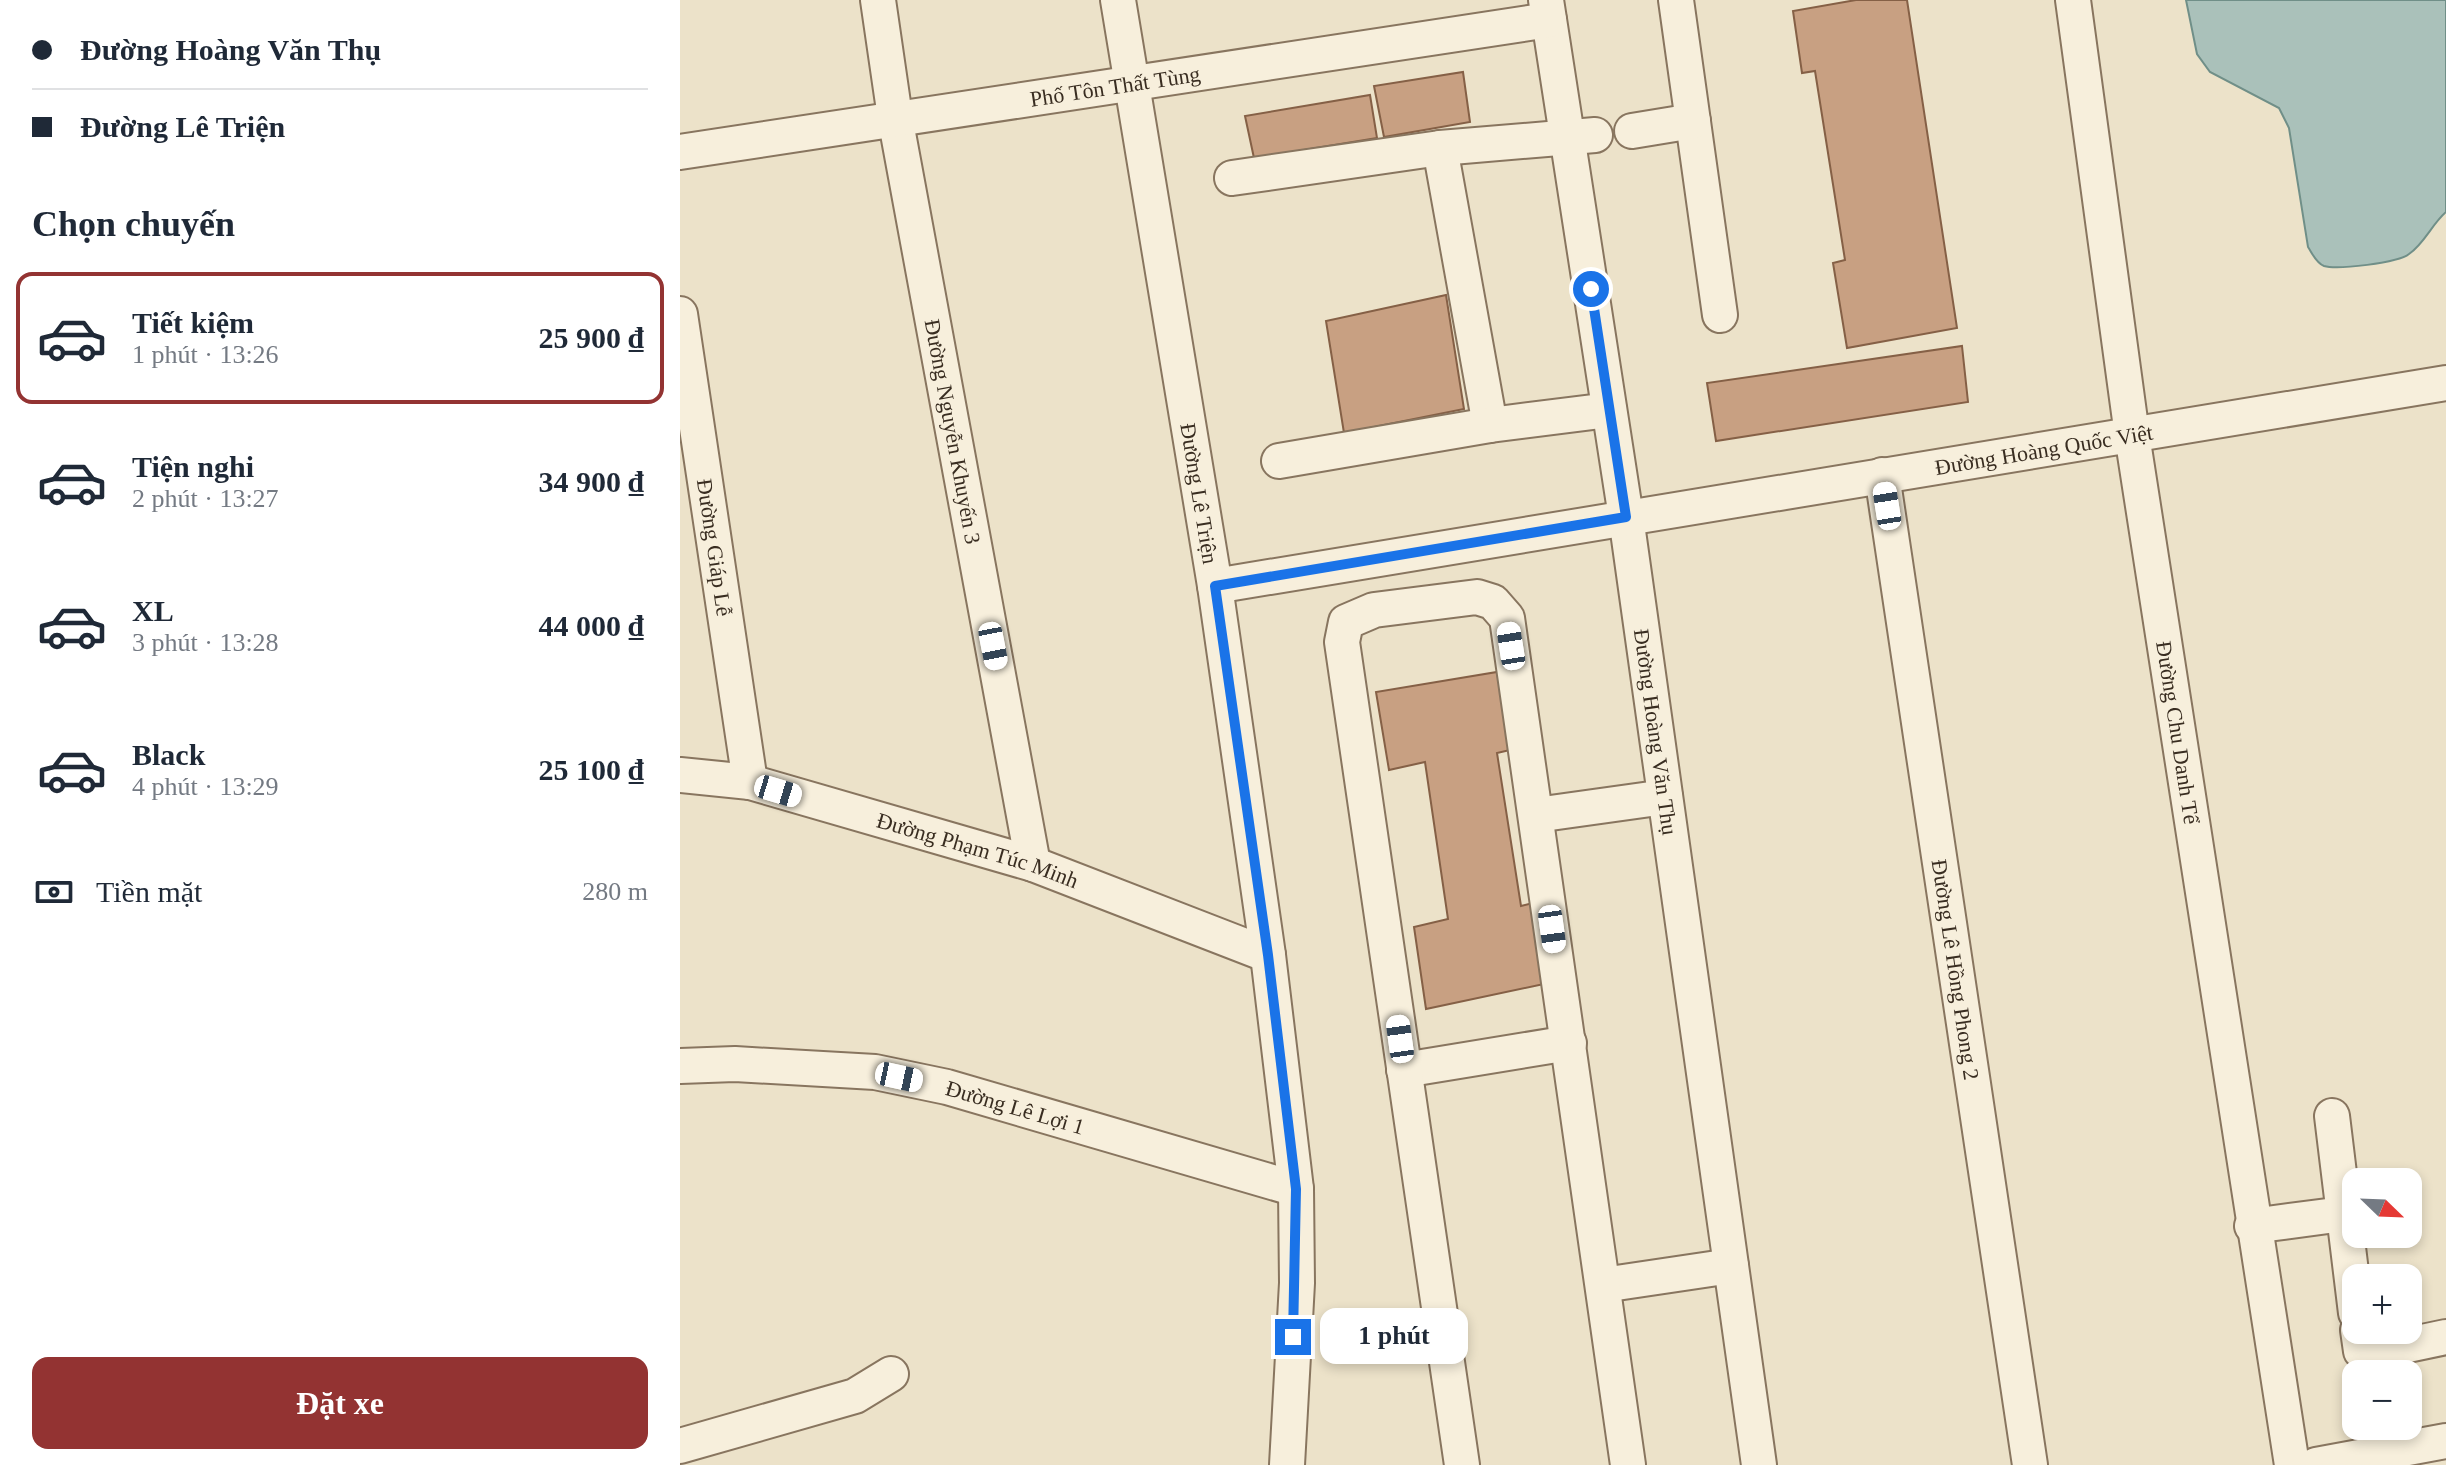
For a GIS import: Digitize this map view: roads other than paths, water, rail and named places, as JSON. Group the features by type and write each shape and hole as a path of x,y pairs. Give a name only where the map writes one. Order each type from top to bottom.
{"street":[{"name":"Đường Nguyễn Khuyến 3","path":"878,0 895,117 1033,864"},
{"name":"Đường Lê Triện","path":"1118,0 1215,586 1268,955 1296,1189 1297,1283 1287,1465"},
{"path":"1676,0 1720,315"},
{"name":"Đường Chu Danh Tể","path":"2073,0 2132,435 2252,1226 2292,1465"},
{"name":"Phố Tôn Thất Tùng","path":"680,152 1131,82 1547,10"},
{"name":"Đường Hoàng Văn Thụ","path":"1547,10 1582,136 1609,410 1759,1465"},
{"path":"1632,131 1693,121"},
{"path":"1232,178 1440,148 1582,136"},
{"path":"1440,148 1490,425"},
{"name":"Đường Giáp Lễ","path":"680,314 750,782"},
{"name":"Đường Hoàng Quốc Việt","path":"1215,586 2446,383"},
{"path":"1279,461 1490,425 1609,410"},
{"name":"Đường Lê Hồng Phong 2","path":"1882,475 2030,1465"},
{"path":"1462,1465 1342,642 1346,622 1374,610 1477,597 1493,602 1507,618 1628,1465"},
{"name":"Đường Phạm Túc Minh","path":"680,775 750,782 1033,864 1268,955"},
{"path":"1536,815 1665,797"},
{"path":"1404,1070 1569,1043"},
{"name":"Đường Lê Lợi 1","path":"680,1066 735,1064 875,1072 947,1087 1296,1189"},
{"path":"2332,1116 2342,1205"},
{"path":"2252,1226 2342,1214"},
{"path":"1603,1285 1731,1266"},
{"path":"2422,1342 2446,1337"},
{"path":"2362,1344 2365,1354 2413,1344"},
{"path":"680,1446 855,1396 891,1374"},
{"path":"2316,1465 2446,1441"}],"water":[{"path":"2186,0 2446,0 2446,212 2414,250 2393,260 2354,266 2324,266 2316,260 2308,247 2289,128 2279,108 2210,72 2197,54"}]}
